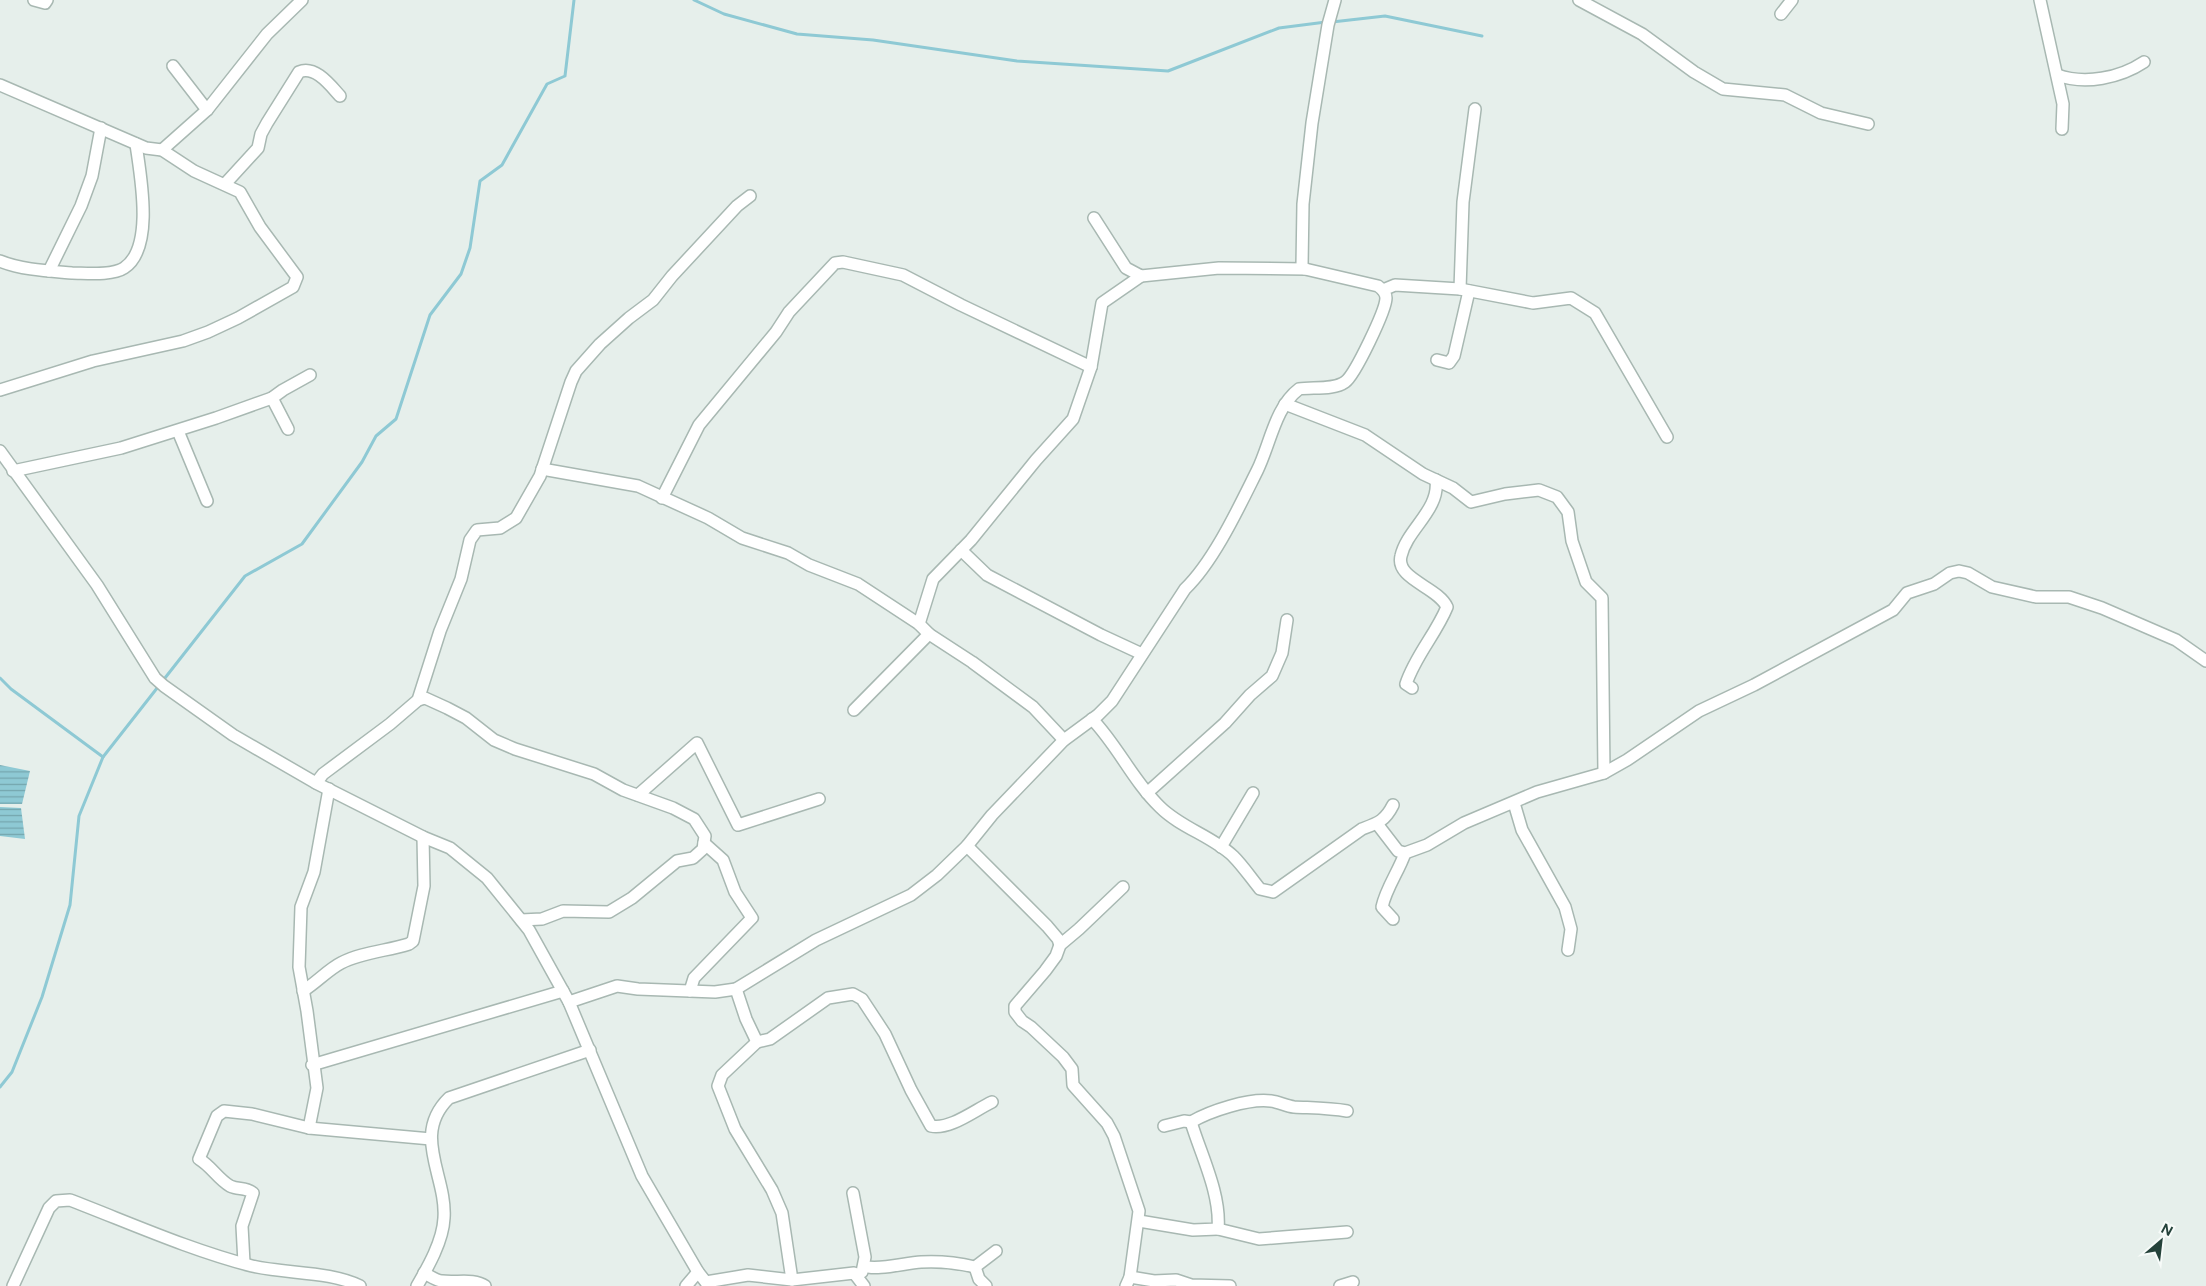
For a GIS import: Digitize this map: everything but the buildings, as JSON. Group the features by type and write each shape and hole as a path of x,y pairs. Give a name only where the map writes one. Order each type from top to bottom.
{"street":[{"path":"34,0 45,3 47,0"},
{"path":"162,150 207,110 267,34 302,0"},
{"path":"1305,269 1302,266 1303,204 1318,82 1334,0"},
{"path":"1579,0 1642,34 1694,72 1723,89 1785,95 1821,113 1868,124"},
{"path":"1781,14 1792,0"},
{"path":"2040,0 2063,104 2062,129"},
{"path":"2057,75 2072,80 2109,77 2134,69 2144,62"},
{"path":"173,66 207,110"},
{"path":"225,184 258,148 267,123 299,72 310,71 324,79 340,96"},
{"path":"0,85 136,144 146,148 162,150 194,171 240,192 246,199 260,227 297,277 293,287 238,318 183,341 92,361 0,390"},
{"path":"1437,360 1449,363 1454,356 1464,290 1463,202 1476,109"},
{"path":"49,271 81,206 92,176 101,128"},
{"path":"0,261 49,271 96,274 124,268 133,259 142,240 142,184 136,144"},
{"path":"418,700 440,631 461,579 470,540 476,530 500,528 516,518 540,476 576,372 600,344 653,300 672,276 737,206 750,196"},
{"path":"1094,218 1126,268 1141,276"},
{"path":"662,498 699,426 776,332 789,312 835,263 843,262 903,275 1091,367"},
{"path":"568,1002 617,986 715,992 736,989 816,940 911,895 937,876 1064,740 1112,701 1185,589 1197,578 1210,558 1258,470 1285,404 1299,389 1339,386 1347,381 1355,370 1383,312 1386,298 1383,290 1371,283 1305,269 1219,268 1141,276 1102,303 1091,367 1073,418 934,579 919,624"},
{"path":"1383,290 1395,285 1464,290 1533,303 1571,298 1595,313 1667,437"},
{"path":"13,471 121,448 178,430 272,398 310,375"},
{"path":"272,398 288,429"},
{"path":"1285,404 1365,435 1436,480 1453,488 1470,502 1506,494 1539,490 1558,497 1568,512 1572,541 1586,582 1602,598 1604,773"},
{"path":"178,430 207,501"},
{"path":"0,451 97,585 160,682 233,735 329,790 450,848 487,878 529,930 563,991 590,1050 607,1097 642,1176 698,1272 707,1284 724,1277 748,1275 792,1280 854,1273 862,1282"},
{"path":"542,469 638,486 708,518 742,538 788,553 809,565 858,584 919,624 929,634 1033,706 1064,740"},
{"path":"1412,688 1406,684 1410,671 1441,622 1447,607 1433,590 1405,573 1401,568 1400,558 1407,542 1434,500 1436,480"},
{"path":"961,550 987,575 1101,635 1142,654"},
{"path":"1378,825 1398,851 1405,853 1427,845 1464,823 1537,792 1604,773 1627,760 1699,711 1754,685 1892,610 1907,593 1914,589 1934,584 1950,573 1959,571 1968,573 1992,587 2036,597 2069,597 2102,608 2176,640 2206,660"},
{"path":"1147,794 1225,723 1250,695 1272,676 1282,654 1286,620"},
{"path":"854,710 929,634"},
{"path":"316,783 323,774 390,724 418,700 425,698 466,718 489,737 508,746 550,762 594,774 694,819 705,836 703,849 693,858 677,861 632,898 609,912 563,911 542,919 521,920"},
{"path":"1092,719 1105,732 1147,794 1175,820 1233,856 1260,888 1273,892 1362,829 1378,825 1393,805"},
{"path":"638,795 696,743 738,825 819,799"},
{"path":"309,1128 316,1088 299,968 301,908 314,872 329,790"},
{"path":"1221,847 1253,793"},
{"path":"1514,803 1522,830 1565,907 1571,929 1568,950"},
{"path":"303,990 320,980 340,963 409,944 413,941 424,886 424,837"},
{"path":"690,991 694,978 752,918 735,892 723,860 704,843"},
{"path":"967,846 1047,926 1058,939 1060,945"},
{"path":"1393,919 1382,907 1384,896 1399,871 1405,853"},
{"path":"1122,887 1060,945 1056,956 1045,971 1018,999 1015,1012 1022,1021 1063,1057 1072,1069 1073,1085 1107,1122 1114,1136 1138,1211 1139,1221 1134,1236 1128,1281 1176,1280 1191,1285 1230,1286"},
{"path":"736,989 746,1019 757,1042"},
{"path":"312,1065 563,991"},
{"path":"792,1280 782,1213 772,1190 735,1129 718,1086 722,1075 757,1042 770,1039 828,998 853,994 862,998 885,1034 910,1090 931,1126 936,1127 952,1123 992,1102"},
{"path":"417,1286 442,1231 444,1219 431,1139 437,1112 449,1098 590,1050"},
{"path":"1164,1126 1184,1121 1190,1122 1206,1113 1253,1102 1270,1101 1293,1107 1317,1106 1347,1111"},
{"path":"244,1263 242,1226 254,1193 249,1189 231,1186 209,1165 199,1159 217,1116 224,1111 252,1114 309,1128 431,1139"},
{"path":"1190,1122 1213,1190 1219,1216 1218,1229"},
{"path":"854,1193 864,1266 862,1282"},
{"path":"13,1286 49,1208 56,1200 70,1200 224,1258 280,1272 346,1279 360,1286"},
{"path":"1139,1221 1193,1230 1218,1229 1258,1239 1347,1232"},
{"path":"864,1266 873,1270 892,1264 924,1261 975,1267 996,1251"},
{"path":"975,1267 979,1279 986,1286"},
{"path":"686,1286 698,1272"},
{"path":"424,1273 441,1281 458,1283 473,1281 485,1286"},
{"path":"1340,1286 1353,1282"}],"water":[{"path":"0,765 30,771 22,804 0,804"},
{"path":"0,807 21,808 25,839 0,836"}],"waterway":[{"path":"0,1087 12,1072 42,997 70,905 79,816 103,757 245,576 302,544 362,462 376,436 396,419 430,315 461,274 470,248 480,181 502,165 547,84 565,76 574,0"},
{"path":"694,0 724,14 797,34 873,40 1017,61 1168,71 1279,28 1326,22"},
{"path":"1332,22 1385,16 1482,36"},
{"path":"0,678 11,689 103,757"}]}
